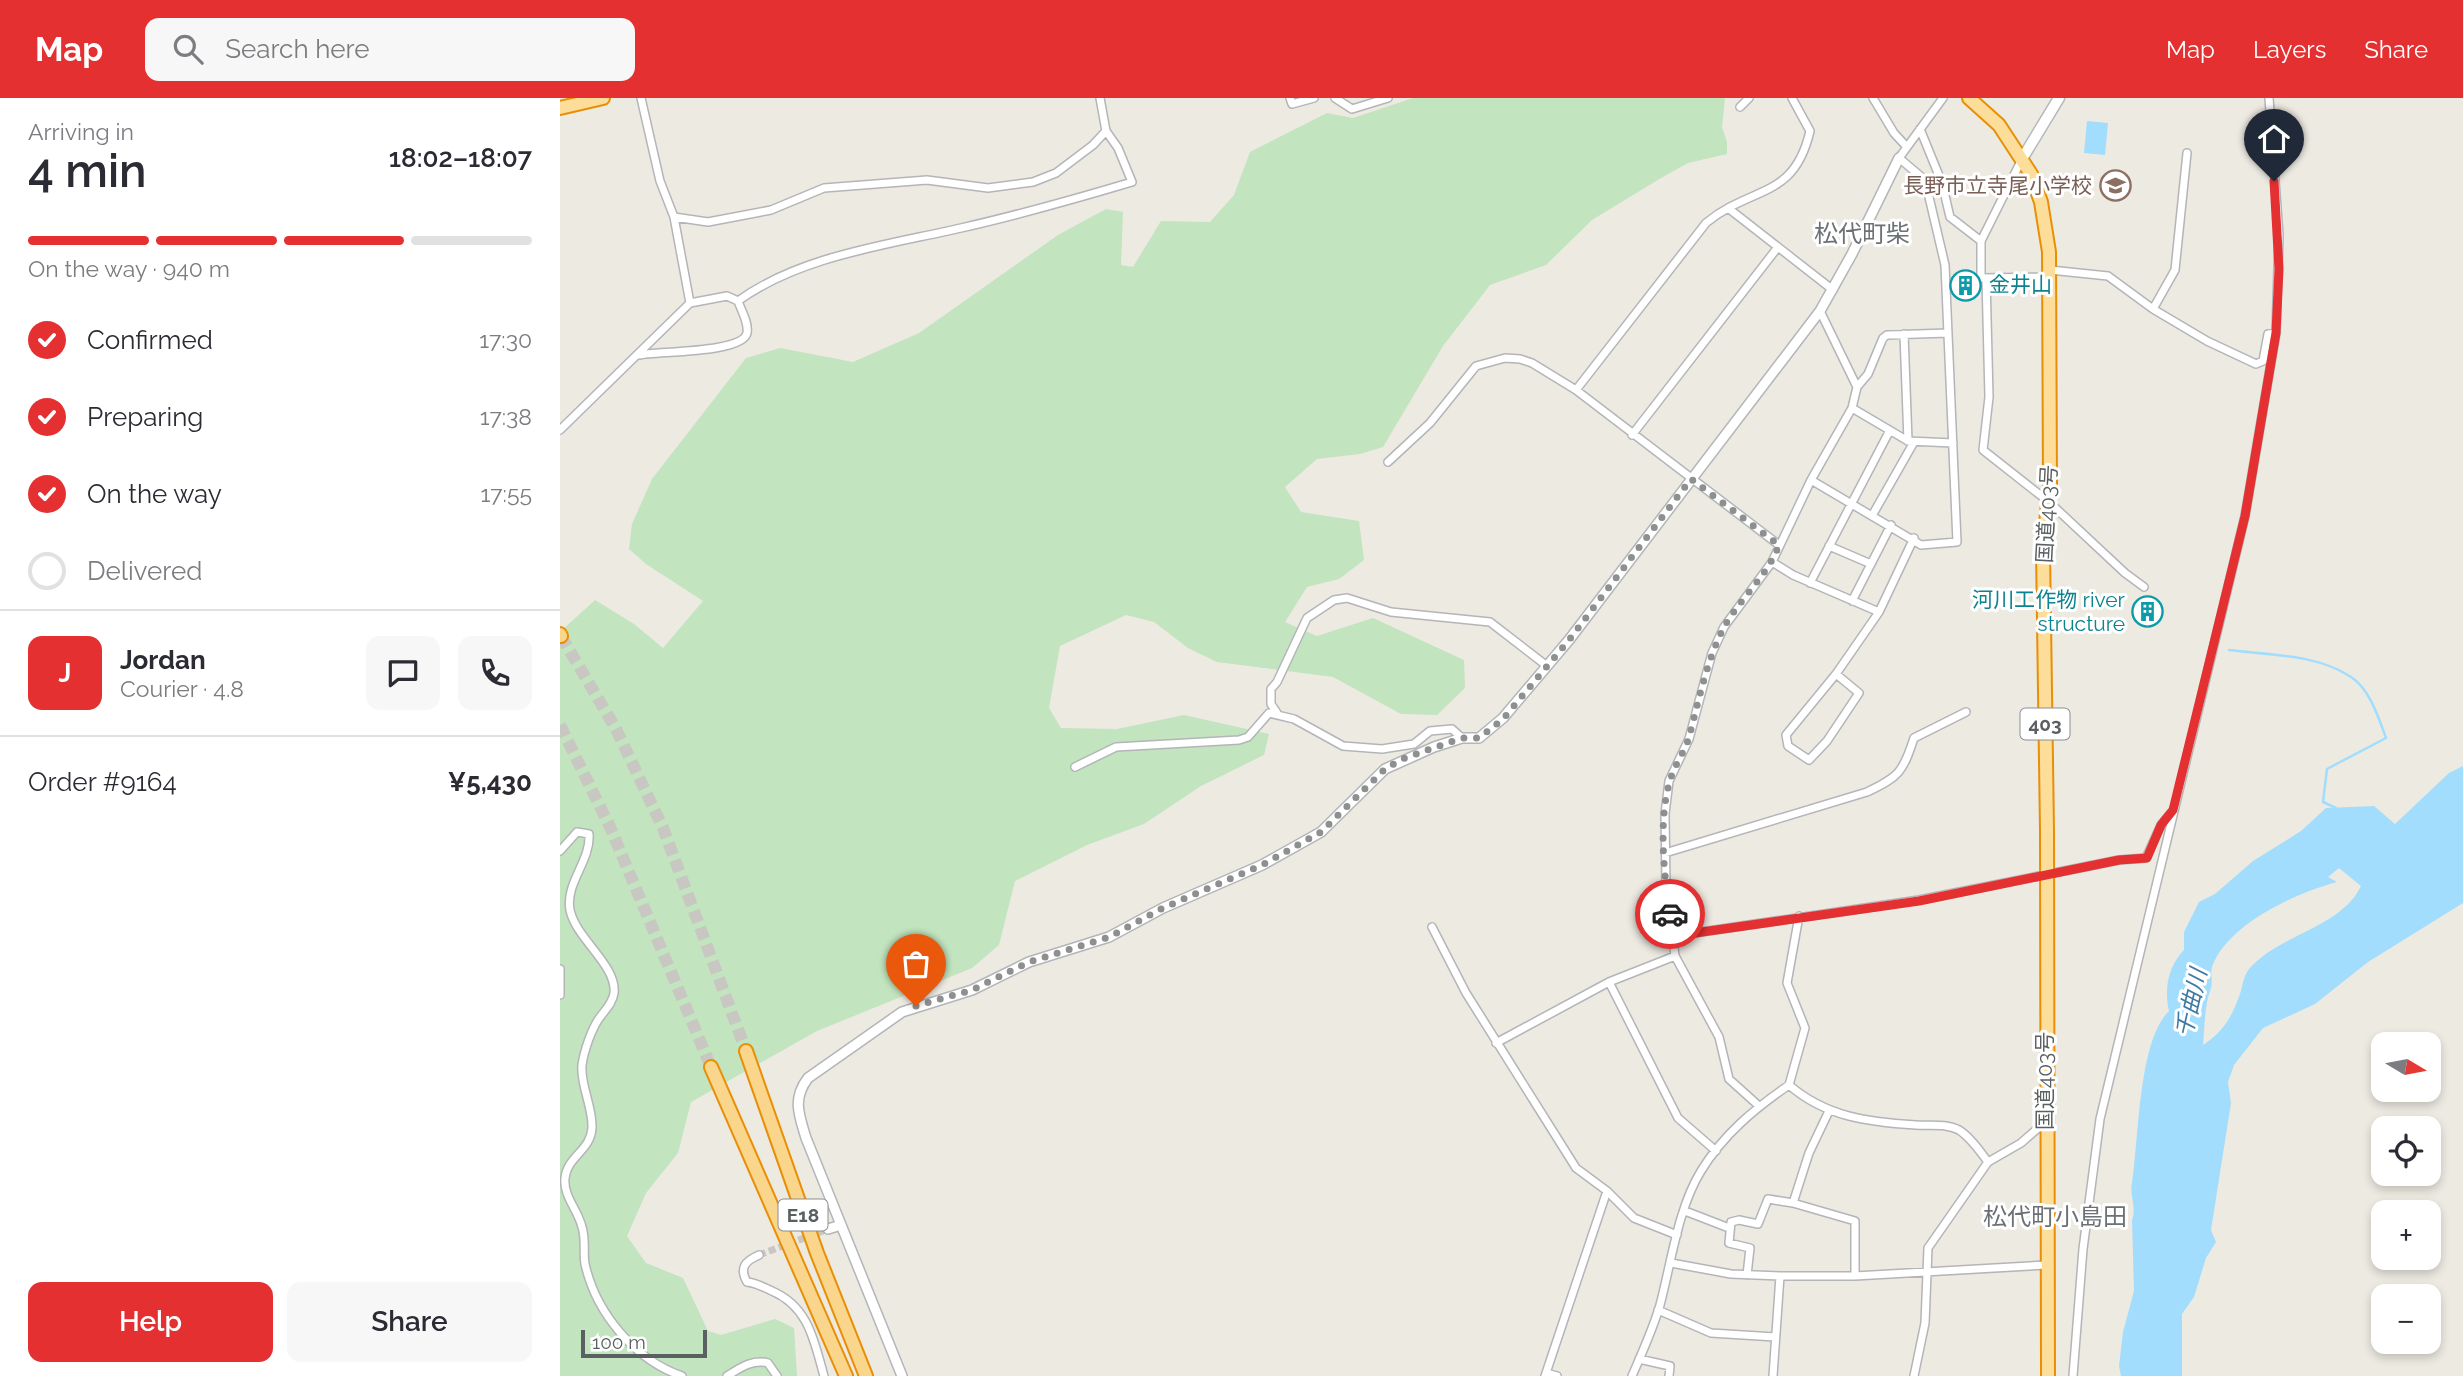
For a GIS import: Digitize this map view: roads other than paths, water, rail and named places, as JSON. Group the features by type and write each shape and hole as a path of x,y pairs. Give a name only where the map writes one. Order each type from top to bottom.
{"highway":[{"path":"560,108 603,98"},
{"name":"国道403号","path":"1969,98 1999,125 2022,159 2043,209 2050,273 2049,502 2043,551 2048,1376"},
{"name":"E18","path":"746,1051 817,1253 866,1376"},
{"name":"E18","path":"710,1067 846,1376"}],"main road":[{"path":"2022,159 2059,98"}],"street":[{"path":"641,98 660,181 674,217 690,303"},
{"path":"738,302 765,281 826,261 1028,212 1132,182 1118,148 1105,131 1100,98"},
{"path":"1290,98 1292,104 1314,98"},
{"path":"1335,98 1352,109 1388,98"},
{"path":"1740,107 1749,98"},
{"path":"1576,390 1706,223 1728,208 1780,184 1793,173 1810,131 1792,98"},
{"path":"1873,98 1894,133 1906,146"},
{"path":"902,1376 798,1110 800,1089 825,1063 902,1012 972,990 1029,962 1109,937 1163,908 1262,865 1321,832 1385,769 1402,759 1462,738 1479,738 1503,719 1547,666 1820,311 1899,158 1943,98"},
{"path":"2073,1376 2083,1250 2100,1119 2245,516 2276,333 2279,235 2269,98"},
{"path":"1920,129 1942,183 1950,217 1981,241"},
{"path":"674,217 708,222 771,210 824,188 927,180 988,188 1033,181 1056,173 1093,145 1105,131"},
{"path":"2153,309 2175,270 2187,153"},
{"path":"1811,480 1852,501 1914,538 1921,545 1957,542 1945,265 1923,175 1899,158"},
{"path":"2022,159 1981,241 1981,278 2050,273 2108,276 2153,309 2207,341 2256,364 2263,361 2269,334 2276,333"},
{"path":"1728,208 1833,290"},
{"path":"1632,435 1778,247"},
{"path":"1986,278 1989,384 1983,450 2049,502 2125,573 2144,587"},
{"path":"560,430 690,303 727,296 738,302 747,329 744,340 739,343 704,350 638,356"},
{"path":"1820,311 1857,387"},
{"path":"1759,1106 1729,1079 1719,1037 1675,956 1665,884 1665,814 1669,781 1689,740 1712,653 1724,626 1773,562 1811,480 1852,408 1857,387 1868,374 1883,338 1904,334 1948,333"},
{"path":"1873,514 1911,442 1904,334"},
{"path":"1388,462 1430,423 1476,366 1505,358 1520,359 1532,363 1576,390 1779,545"},
{"path":"1852,408 1889,432 1911,442 1953,443"},
{"path":"1811,583 1889,432"},
{"path":"1852,601 1891,525"},
{"path":"1836,674 1859,693 1827,741 1809,760 1788,746 1786,735 1836,674 1878,612 1914,538"},
{"path":"1829,546 1871,564"},
{"path":"1773,562 1811,583 1878,612"},
{"path":"1462,738 1452,729 1430,731 1414,744 1382,749 1343,746 1278,713 1271,704 1271,689 1277,682 1307,618 1334,600 1347,598 1391,612 1490,622 1547,666"},
{"path":"1665,853 1867,792 1890,781 1903,770 1914,738 1966,712"},
{"path":"1075,767 1116,747 1239,740 1248,737 1269,713 1278,713"},
{"path":"1674,936 1919,901 2119,860 2147,858 2161,825 2173,810"},
{"path":"560,851 577,832 589,834 587,853 569,900 570,909 580,933 614,982 614,996 597,1021 582,1067 592,1129 589,1142 571,1162 565,1176 566,1194 583,1229 585,1263 601,1301 633,1348 659,1368 682,1376"},
{"path":"1632,1376 1658,1310 1677,1235 1700,1173 1731,1132 1759,1106 1789,1085 1805,1028 1787,983 1800,916"},
{"path":"1432,927 1466,993 1576,1168 1607,1191 1634,1218 1677,1235"},
{"path":"1496,1043 1609,982 1675,956"},
{"path":"560,969 560,995"},
{"path":"1609,982 1678,1118 1716,1151"},
{"path":"1789,1085 1809,1103 1829,1111 1880,1123 1946,1125 1966,1136 1988,1162"},
{"path":"1793,1203 1809,1153 1829,1111"},
{"path":"1914,1376 1925,1323 1928,1248 1988,1162 2021,1143 2045,1122"},
{"path":"1557,1376 1546,1375 1607,1191"},
{"path":"1746,1275 1750,1248 1729,1243 1731,1222 1739,1220 1758,1224 1768,1199 1793,1203 1855,1221 1855,1276"},
{"path":"1685,1211 1730,1228"},
{"path":"828,1229 841,1225"},
{"path":"758,1255 748,1259 743,1267 743,1275 747,1282 778,1293 799,1308 811,1331 824,1376"},
{"path":"1671,1263 1746,1275 1780,1276 1855,1276 2046,1265"},
{"path":"1773,1376 1780,1276"},
{"path":"1658,1310 1712,1333 1775,1337"},
{"path":"1639,1359 1670,1366 1669,1376"},
{"path":"727,1376 745,1365 760,1361 768,1363 777,1376"}],"water":[{"path":"2087,121 2108,123 2105,155 2084,153"},
{"name":"千曲川","path":"2463,766 2463,903 2368,962 2315,1004 2263,1028 2234,1065 2228,1082 2231,1103 2211,1230 2216,1242 2206,1258 2194,1297 2182,1314 2182,1376 2121,1376 2119,1366 2123,1332 2134,1291 2134,1210 2131,1188 2146,1067 2151,1044 2169,1011 2167,986 2171,971 2184,950 2184,932 2199,902 2215,894 2253,861 2301,831 2326,808 2374,806 2395,824 2449,773","holes":["2339,868 2361,886 2352,900 2339,912 2276,947 2249,969 2230,1017 2216,1035 2203,1045 2212,967 2220,951 2232,937 2247,924 2283,902 2337,882 2328,877"]}],"waterway":[{"path":"2229,650 2292,657 2323,664 2351,677 2363,689 2373,705 2386,738 2327,769 2323,802 2336,808"}],"tunnel":[{"path":"561,636 616,729 663,828 746,1051"},
{"path":"560,725 610,827 711,1067"},
{"path":"759,1255 828,1229"}],"place":[{"name":"長野市立寺尾小学校","path":"2115,186"},
{"name":"金井山","path":"1966,285"},
{"name":"河川工作物 river structure","path":"2148,612"}],"district":[{"name":"松代町柴","path":"1862,234"},
{"name":"松代町小島田","path":"2055,1217"}]}
